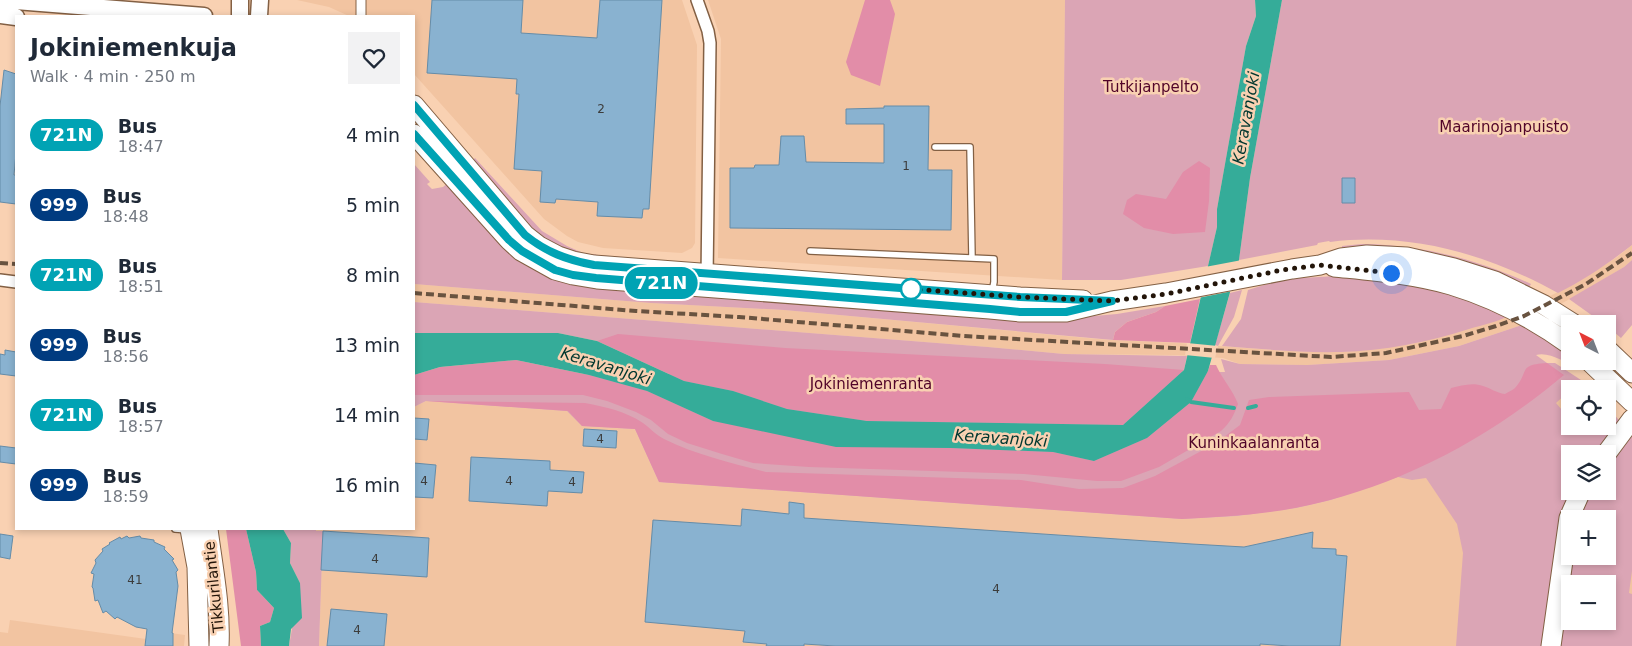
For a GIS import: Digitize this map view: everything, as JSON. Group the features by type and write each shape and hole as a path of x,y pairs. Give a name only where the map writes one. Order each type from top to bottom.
{"main road":[{"path":"3,0 191,15"},
{"path":"240,0 240,15"},
{"path":"259,15 260,0"},
{"path":"0,15 15,17"},
{"path":"415,106 514,224 539,246 558,256 587,264 707,280 991,302 1020,297 1112,301 1166,294 1271,272 1320,265 1341,258 1367,255 1407,258 1454,268 1495,281 1544,305 1561,316"},
{"path":"415,135 509,240 534,259 555,270 596,278 707,280"},
{"path":"1320,265 1409,276 1450,285 1489,299 1524,316 1561,339"},
{"path":"1616,358 1632,373"},
{"path":"1598,370 1632,402"},
{"path":"1613,445 1632,419"},
{"path":"1551,646 1569,518 1577,500"},
{"name":"Tikkurilantie","path":"191,530 197,567 199,646"},
{"name":"Tikkurilantie","path":"191,530 218,609 219,646"}],"street":[{"path":"361,15 362,0"},
{"path":"698,0 708,31 711,56 707,280"},
{"path":"0,280 15,282"}],"lane":[{"path":"935,147 970,147 972,258"},
{"path":"810,250 994,259 994,282 991,302"}],"shaded area":[{"path":"297,0 682,0 697,45 695,243 692,248 682,253 603,248 578,242 567,236 544,219 415,75 415,15 347,15 329,7"},
{"path":"708,0 1065,0 1062,280 718,258 721,39"},
{"path":"1632,245 1632,260 1624,267 1523,325 1459,346 1389,360 1307,365 1240,364 1223,358 1178,355 1064,354 415,302 415,284 651,303 784,310 1109,340 1286,351 1342,352 1412,344 1506,318 1576,283 1617,257"},
{"path":"1564,375 1570,380 1561,380 1561,435 1616,435 1616,430 1632,437 1632,646 319,646 323,531 315,531 415,530 415,406 426,401 568,411 582,426 635,429 659,482 1182,519 1237,516 1296,508 1331,500 1369,487"},
{"path":"10,620 146,639 148,630 185,635 184,646 0,646 0,632 8,633"}],"green space":[{"path":"865,0 890,0 895,14 880,86 851,75 846,62"},
{"name":"Tutkijanpelto","path":"1065,0 1255,0 1256,16 1246,46 1217,209 1217,227 1208,266 1121,280 1062,280"},
{"name":"Maarinojanpuisto","path":"1282,0 1632,0 1632,245 1596,271 1558,293 1504,267 1476,257 1419,243 1390,240 1329,241 1239,260 1250,178"},
{"path":"475,158 542,231 567,246 583,253 678,262 607,262 562,251 536,234 471,162"},
{"path":"1199,161 1210,168 1209,201 1205,232 1173,234 1144,228 1123,214 1127,200 1136,194 1166,199 1183,172"},
{"path":"415,165 430,182 427,184 432,189 443,187 448,183 503,245 1060,319 1117,314 1165,306 1156,312 1127,322 1115,332 1113,340 784,310 651,303 415,284"},
{"path":"1362,244 1406,247 1449,255 1490,267 1531,284 1528,289 1342,250 1342,246"},
{"path":"1632,260 1632,325 1621,338 1616,334 1616,315 1591,315 1569,299 1624,267"},
{"path":"1337,276 1424,286 1509,316 1438,338 1373,350 1311,352 1222,346 1241,319 1248,290 1283,279"},
{"path":"1242,290 1234,317 1218,346 1215,345 1230,293"},
{"path":"1200,299 1190,343 1113,340 1115,332 1127,322 1156,312 1165,306"},
{"name":"Jokiniemenranta","path":"415,302 1064,354 1187,356 1184,370 867,421 597,341 558,333 415,333"},
{"name":"Kuninkaalanranta","path":"1522,325 1561,348 1561,360 1552,356 1536,355 1547,363 1555,363 1561,367 1561,370 1566,370 1581,380 1561,380 1561,398 1556,403 1561,409 1561,435 1616,435 1616,417 1632,436 1632,571 1629,593 1632,594 1632,646 1456,646 1463,553 1457,524 1426,478 1412,480 1398,477 1331,500 1296,508 1237,516 1182,519 659,482 635,429 582,426 567,411 426,401 415,406 415,375 1225,372 1221,359 1240,364 1307,365 1389,360 1459,346"},
{"name":"Jokiniemenranta","path":"618,334 785,348 1105,364 1184,370 1123,425 867,421 787,409 733,391 684,381 597,341"},
{"path":"516,360 589,375 647,391 713,421 951,448 1053,452 1094,461 1147,438 1191,402 1210,365 1216,365 1238,404 1231,419 1221,431 1159,467 1121,481 1097,481 1024,474 809,467 753,463 687,443 668,434 651,420 636,412 607,401 583,395 415,395 415,375 440,367"},
{"name":"Kuninkaalanranta","path":"1547,363 1564,375 1504,421 1438,459 1404,475 1332,499 1295,508 1253,514 1182,519 659,482 635,429 582,426 568,411 426,401 585,403 629,415 661,437 689,450 766,472 1021,480 1079,489 1123,488 1155,476 1216,443 1240,425 1249,400 1269,397 1409,392 1419,410 1441,409 1451,388 1475,384 1505,394 1515,388 1528,367"},
{"path":"226,530 246,530 256,572 257,590 274,608 270,622 260,626 261,646 241,646"},
{"path":"284,530 323,531 319,646 289,646 300,583 290,563 291,543"}],"water":[{"name":"Keravanjoki","path":"1255,0 1282,0 1250,178 1239,260 1208,371 1191,402 1147,438 1094,461 1053,452 951,448 836,447 713,421 647,391 589,375 516,360 440,367 415,375 415,333 558,333 597,341 684,381 733,391 787,409 867,421 1123,425 1184,370 1217,227 1217,209 1246,46 1256,16"},
{"path":"246,530 284,530 291,543 290,563 300,583 302,618 291,629 289,646 261,646 260,626 270,622 274,608 257,590 256,572"}],"pier":[{"path":"1242,260 1233,291 1198,298 1205,267"},
{"path":"1187,343 1218,346 1215,358 1185,355"}],"building":[{"path":"432,0 523,0 521,33 597,38 600,0 662,0 649,209 643,209 642,218 597,216 598,202 556,199 555,203 540,202 542,171 514,169 519,94 516,94 517,79 427,73"},
{"path":"4,70 15,74 15,204 0,202 0,106"},
{"path":"884,106 929,106 928,170 952,170 951,230 730,228 730,168 779,165 781,136 804,136 806,162 884,163 884,124 846,124 846,109 884,108"},
{"path":"1342,178 1355,178 1355,203 1342,203"},
{"path":"5,350 15,352 15,376 0,374 0,354 5,355"},
{"path":"415,418 429,419 427,440 415,439"},
{"path":"584,429 617,431 616,448 583,446"},
{"path":"0,446 15,448 15,464 0,462"},
{"path":"471,457 550,461 550,470 584,472 582,493 548,491 547,506 469,501"},
{"path":"415,463 436,465 433,498 415,497"},
{"path":"789,502 804,504 804,518 1244,547 1313,532 1312,548 1336,549 1336,555 1347,556 1340,646 1260,644 1260,646 835,646 804,644 804,646 766,646 767,644 743,642 745,631 645,622 653,520 741,526 742,509 789,514"},
{"path":"323,531 429,538 427,577 321,570"},
{"path":"0,534 13,536 10,559 0,557"},
{"path":"127,536 129,538 140,536 141,538 154,540 154,542 165,547 164,549 174,559 172,560 178,570 176,572 178,586 172,633 173,646 145,646 147,629 136,627 117,617 115,619 106,611 103,613 98,600 95,601 92,587 94,574 91,573 96,563 95,560 103,551 102,549 109,543 120,537 121,539"},
{"path":"331,609 387,614 384,646 327,646"}],"waterway":[{"path":"1187,399 1191,402 1234,408"},
{"path":"1248,408 1256,406"}],"railway":[{"path":"415,293 964,336 1331,357 1386,353 1463,336 1496,326 1524,316 1586,284 1632,253"},
{"path":"0,263 15,264"}],"bus line":[{"name":"721N","path":"415,106 525,235 539,246 558,256 574,261 594,265 1020,297 1112,301 1066,312 1020,312 573,275 555,270 534,259 509,240 415,135"}],"route":[{"path":"911,289 1112,301 1166,294 1282,270 1320,265 1391,273"}]}
